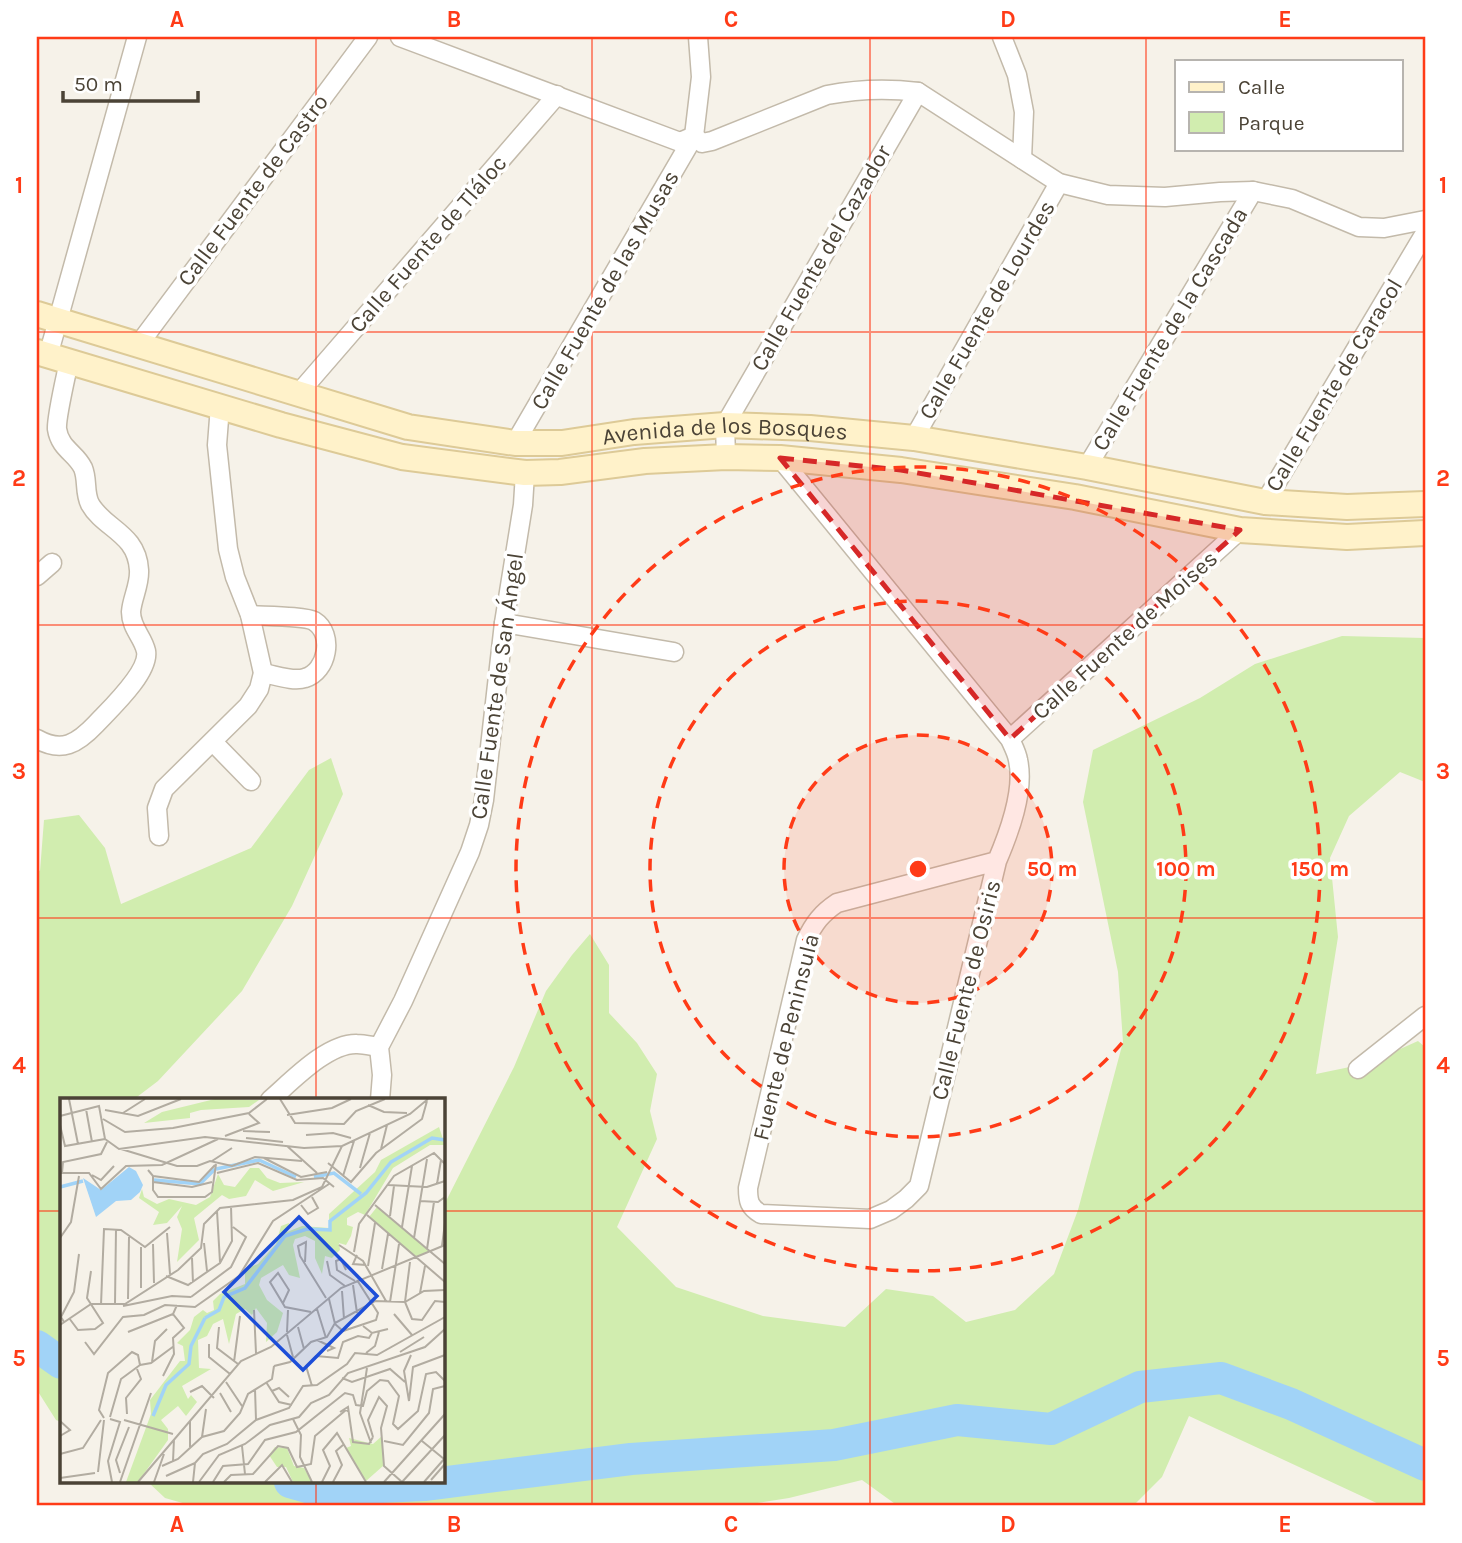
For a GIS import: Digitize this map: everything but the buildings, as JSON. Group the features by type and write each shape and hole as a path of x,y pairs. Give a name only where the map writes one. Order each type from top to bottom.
{"main road":[{"name":"Avenida de los Bosques","path":"47,317 408,427 515,443 562,443 634,432 725,425 810,428 914,438 1087,467 1265,502 1347,507 1425,504"},
{"name":"Avenida de los Bosques","path":"51,356 281,425 401,457 525,473 560,472 645,461 726,457 780,458 867,466 1061,495 1241,530 1348,537 1425,533"}],"street":[{"path":"37,739 49,746 64,747 76,741 94,727 145,665 146,651 134,629 131,612 139,567 132,547 120,532 91,506 86,493 83,467 65,449 60,438 47,317 137,37"},
{"name":"Calle Fuente de Castro","path":"139,344 368,37"},
{"path":"400,37 670,140 680,142 694,136"},
{"path":"694,136 701,77 698,37"},
{"path":"1002,37 1017,75 1024,112 1022,159"},
{"path":"694,136 702,143 712,141 808,100 847,91 883,89 918,92 1059,183 1108,195 1154,197 1253,191 1292,199 1359,227 1384,229 1425,220"},
{"name":"Calle Fuente del Cazador","path":"725,425 918,92"},
{"name":"Calle Fuente de Tláloc","path":"299,393 557,95"},
{"name":"Calle Fuente de las Musas","path":"515,443 694,136"},
{"name":"Calle Fuente de Lourdes","path":"914,438 1059,183"},
{"name":"Calle Fuente de la Cascada","path":"1087,467 1253,191"},
{"name":"Calle Fuente de Caracol","path":"1265,502 1425,233"},
{"path":"159,836 157,808 164,789 248,706 259,690 262,673 250,615 235,577 228,549 217,446 220,406"},
{"path":"725,425 726,457"},
{"name":"Calle Fuente de Osiris","path":"761,1214 870,1219 891,1210 919,1186 997,861 1009,834 1018,796 1019,761 1010,739 780,458"},
{"name":"Calle Fuente de San Ángel","path":"379,1047 470,852 479,825 504,624 523,505 525,473"},
{"name":"Calle Fuente de Moises","path":"1010,739 1241,530"},
{"path":"37,576 52,563"},
{"path":"250,615 313,619 321,626 327,638 326,650 318,671 310,676 302,680 262,673"},
{"path":"504,624 674,652"},
{"path":"213,742 251,781"},
{"name":"Fuente de Peninsula","path":"761,1214 752,1209 748,1200 748,1188 806,940 813,925 824,911 837,904 997,861"},
{"path":"1358,1069 1425,1016"},
{"path":"272,1098 316,1062 334,1050 354,1043 379,1047 382,1075 380,1098"}],"highlighted area":[{"path":"780,458 901,470 1240,530 1010,739"}],"green space":[{"path":"1342,636 1425,638 1425,782 1400,772 1349,816 1330,858 1338,937 1316,1074 1369,1063 1418,1041 1425,1047 1425,1506 1383,1506 1189,1416 1162,1477 1133,1506 898,1506 862,1480 789,1498 738,1506 193,1506 165,1498 150,1484 444,1484 444,1205 514,1067 546,991 590,934 609,965 609,1013 637,1043 657,1074 650,1111 657,1139 617,1227 676,1287 763,1316 845,1327 886,1289 933,1296 966,1322 1015,1310 1054,1274 1078,1210 1123,1042 1118,972 1083,802 1093,750 1200,698 1255,664"},
{"path":"331,758 343,794 292,906 242,991 158,1081 136,1098 60,1098 60,1422 56,1420 37,1390 37,868 40,871 44,820 79,815 105,848 121,904 251,848 309,770"}],"waterway":[{"path":"37,1346 60,1362"},
{"path":"444,1482 631,1459 834,1445 957,1420 1051,1429 1140,1387 1221,1378 1291,1404 1425,1465"},
{"path":"297,1484 318,1490 432,1484"}]}
